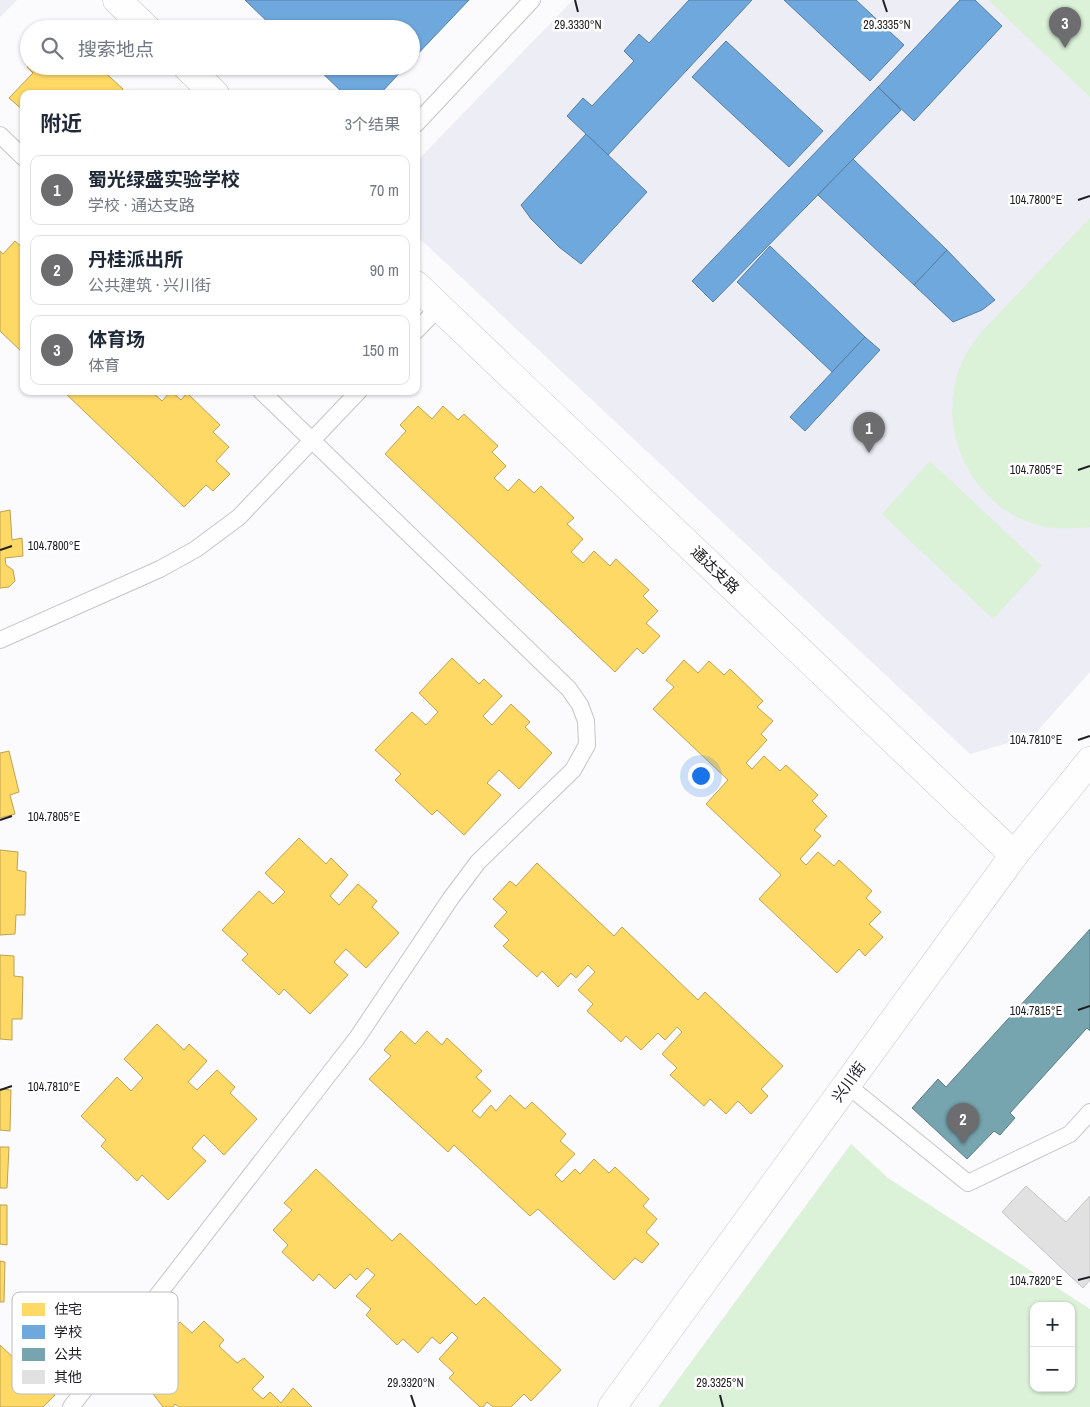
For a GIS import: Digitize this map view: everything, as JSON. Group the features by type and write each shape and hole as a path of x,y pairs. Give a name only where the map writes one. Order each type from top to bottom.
{"street":[{"path":"117,0 138,20"},
{"path":"195,75 211,90"},
{"name":"通达支路","path":"420,289 1014,855"},
{"name":"兴川街","path":"612,1407 1014,855 1090,761"}],"lane":[{"path":"420,120 532,0"},
{"path":"0,135 20,154"},
{"path":"420,326 439,307"},
{"path":"160,1292 357,1038 451,898 473,869 573,770 587,745 586,721 580,705 569,689 265,395"},
{"path":"0,640 160,569 196,549 239,517 355,395"},
{"path":"847,1085 968,1183 1070,1134 1090,1112"},
{"path":"71,1407 81,1394"}],"shaded area":[{"path":"0,0 17,0 0,17"},
{"path":"573,0 1090,0 1090,672 1033,736 970,754 420,239 420,158"}],"green space":[{"path":"988,0 1090,0 1090,97"},
{"path":"1090,218 1090,527 1047,527 1017,517 997,503 980,486 966,466 957,443 953,419 953,394 961,364 977,338"},
{"path":"930,461 1042,566 993,619 882,514"},
{"path":"851,1144 888,1178 1090,1309 1090,1407 658,1407"}],"building: 住宅":[{"path":"31,75 108,75 123,89 20,90 20,108 9,98"},
{"path":"15,241 20,245 20,350 0,331 0,251 3,254"},
{"path":"67,395 155,395 162,401 167,395 175,395 181,400 185,395 189,395 220,425 213,432 229,447 216,461 230,474 213,491 206,485 184,507"},
{"path":"418,406 432,419 443,406 458,420 464,414 498,446 492,452 506,466 494,478 508,491 519,479 534,493 541,486 574,518 567,524 583,539 571,552 583,563 594,551 610,566 616,559 649,590 643,596 658,611 646,623 660,636 643,654 637,648 615,672 385,454 406,431 400,425"},
{"path":"10,510 12,540 22,538 23,556 5,558 6,565 13,570 15,581 9,587 0,588 0,512"},
{"path":"452,658 479,684 484,679 502,696 483,716 492,725 511,704 530,722 525,727 552,753 519,789 499,770 487,783 501,795 464,835 437,810 432,815 395,780 401,774 375,750 412,712 426,725 438,712 419,693"},
{"path":"684,660 698,673 709,661 724,675 730,669 763,701 757,707 773,721 761,734 767,740 746,763 752,769 764,756 780,771 786,765 818,795 812,801 827,816 814,830 821,836 800,859 806,865 818,852 834,866 839,860 872,891 866,898 881,912 869,924 883,937 865,956 859,949 837,973 759,899 781,875 706,804 728,780 653,709 674,687 666,680"},
{"path":"9,751 19,792 10,795 15,814 0,818 0,753"},
{"path":"299,838 326,864 331,858 348,875 330,896 339,905 358,884 377,901 372,907 399,933 366,968 346,949 334,962 348,975 310,1014 284,989 279,995 242,960 248,954 222,930 259,891 273,904 285,892 265,873"},
{"path":"0,850 18,852 17,870 26,872 25,915 16,915 15,934 0,935"},
{"path":"537,863 614,936 622,927 698,1000 705,992 783,1066 761,1089 768,1096 751,1114 738,1101 726,1114 710,1099 704,1106 670,1075 677,1068 662,1054 682,1032 677,1027 665,1040 658,1033 641,1050 626,1036 621,1042 587,1011 593,1004 578,990 595,972 588,965 576,978 571,973 558,987 542,971 537,977 503,946 509,940 494,926 507,912 493,899 510,881 516,886"},
{"path":"0,955 14,956 14,976 23,977 22,1019 12,1019 12,1040 0,1039"},
{"path":"157,1024 184,1050 189,1044 207,1061 188,1082 197,1090 217,1070 235,1087 230,1093 257,1119 224,1155 204,1135 192,1148 206,1161 168,1200 142,1175 137,1181 101,1146 106,1140 81,1116 117,1077 131,1091 143,1078 124,1059"},
{"path":"401,1031 415,1044 427,1031 442,1045 447,1038 482,1071 476,1077 491,1091 472,1111 480,1118 491,1105 496,1111 510,1095 525,1109 532,1102 566,1134 560,1141 575,1154 555,1175 562,1182 575,1169 580,1174 594,1159 609,1173 615,1167 649,1199 643,1206 657,1219 646,1232 659,1244 642,1263 635,1258 614,1280 538,1209 530,1216 454,1145 448,1152 369,1079 391,1056 384,1050"},
{"path":"0,1089 11,1090 10,1131 0,1130"},
{"path":"0,1147 9,1147 7,1188 0,1188"},
{"path":"316,1169 392,1241 400,1233 476,1305 484,1297 561,1370 531,1401 524,1394 511,1407 493,1407 487,1402 483,1407 480,1407 449,1378 454,1373 439,1359 458,1338 452,1332 440,1344 432,1337 418,1353 403,1339 397,1345 366,1315 371,1309 356,1296 375,1275 367,1268 356,1280 350,1274 335,1289 319,1274 313,1281 282,1252 288,1245 273,1230 292,1210 284,1203"},
{"path":"0,1205 7,1205 7,1245 0,1244"},
{"path":"0,1261 5,1262 4,1302 0,1302"},
{"path":"204,1321 224,1340 219,1346 237,1363 244,1358 264,1377 252,1389 263,1399 270,1392 281,1403 293,1388 312,1407 179,1407 175,1404 173,1407 163,1407 153,1394 178,1394 178,1324 180,1322 192,1333"},
{"path":"0,1345 12,1356 12,1394 55,1395 43,1407 0,1407"}],"building: 学校":[{"path":"245,0 469,0 420,52 420,20 266,20"},
{"path":"689,0 752,0 608,155 567,116 583,98 592,106 634,61 624,51 639,34 649,43"},
{"path":"784,0 856,0 904,45 870,81"},
{"path":"960,0 975,0 1002,26 914,121 878,87"},
{"path":"726,41 823,131 789,167 692,77"},
{"path":"324,75 398,75 384,90 340,90"},
{"path":"878,87 901,110 713,302 692,281"},
{"path":"586,134 647,192 581,264 559,247 531,219 521,205"},
{"path":"853,159 947,250 914,285 818,195"},
{"path":"770,246 865,337 832,372 737,282"},
{"path":"947,250 995,300 982,310 953,322 914,285"},
{"path":"865,337 880,350 805,431 790,417"}],"building: 公共":[{"path":"1090,929 1090,1031 1087,1028 1010,1113 1015,1118 1000,1135 994,1131 967,1159 912,1108 938,1079 946,1087"}],"building: 其他":[{"path":"1026,1186 1066,1222 1090,1196 1090,1280 1083,1288 1002,1212"}],"place":[{"name":"体育场","path":"1065,48"},
{"name":"蜀光绿盛实验学校","path":"869,453"},
{"name":"丹桂派出所","path":"963,1144"}]}
